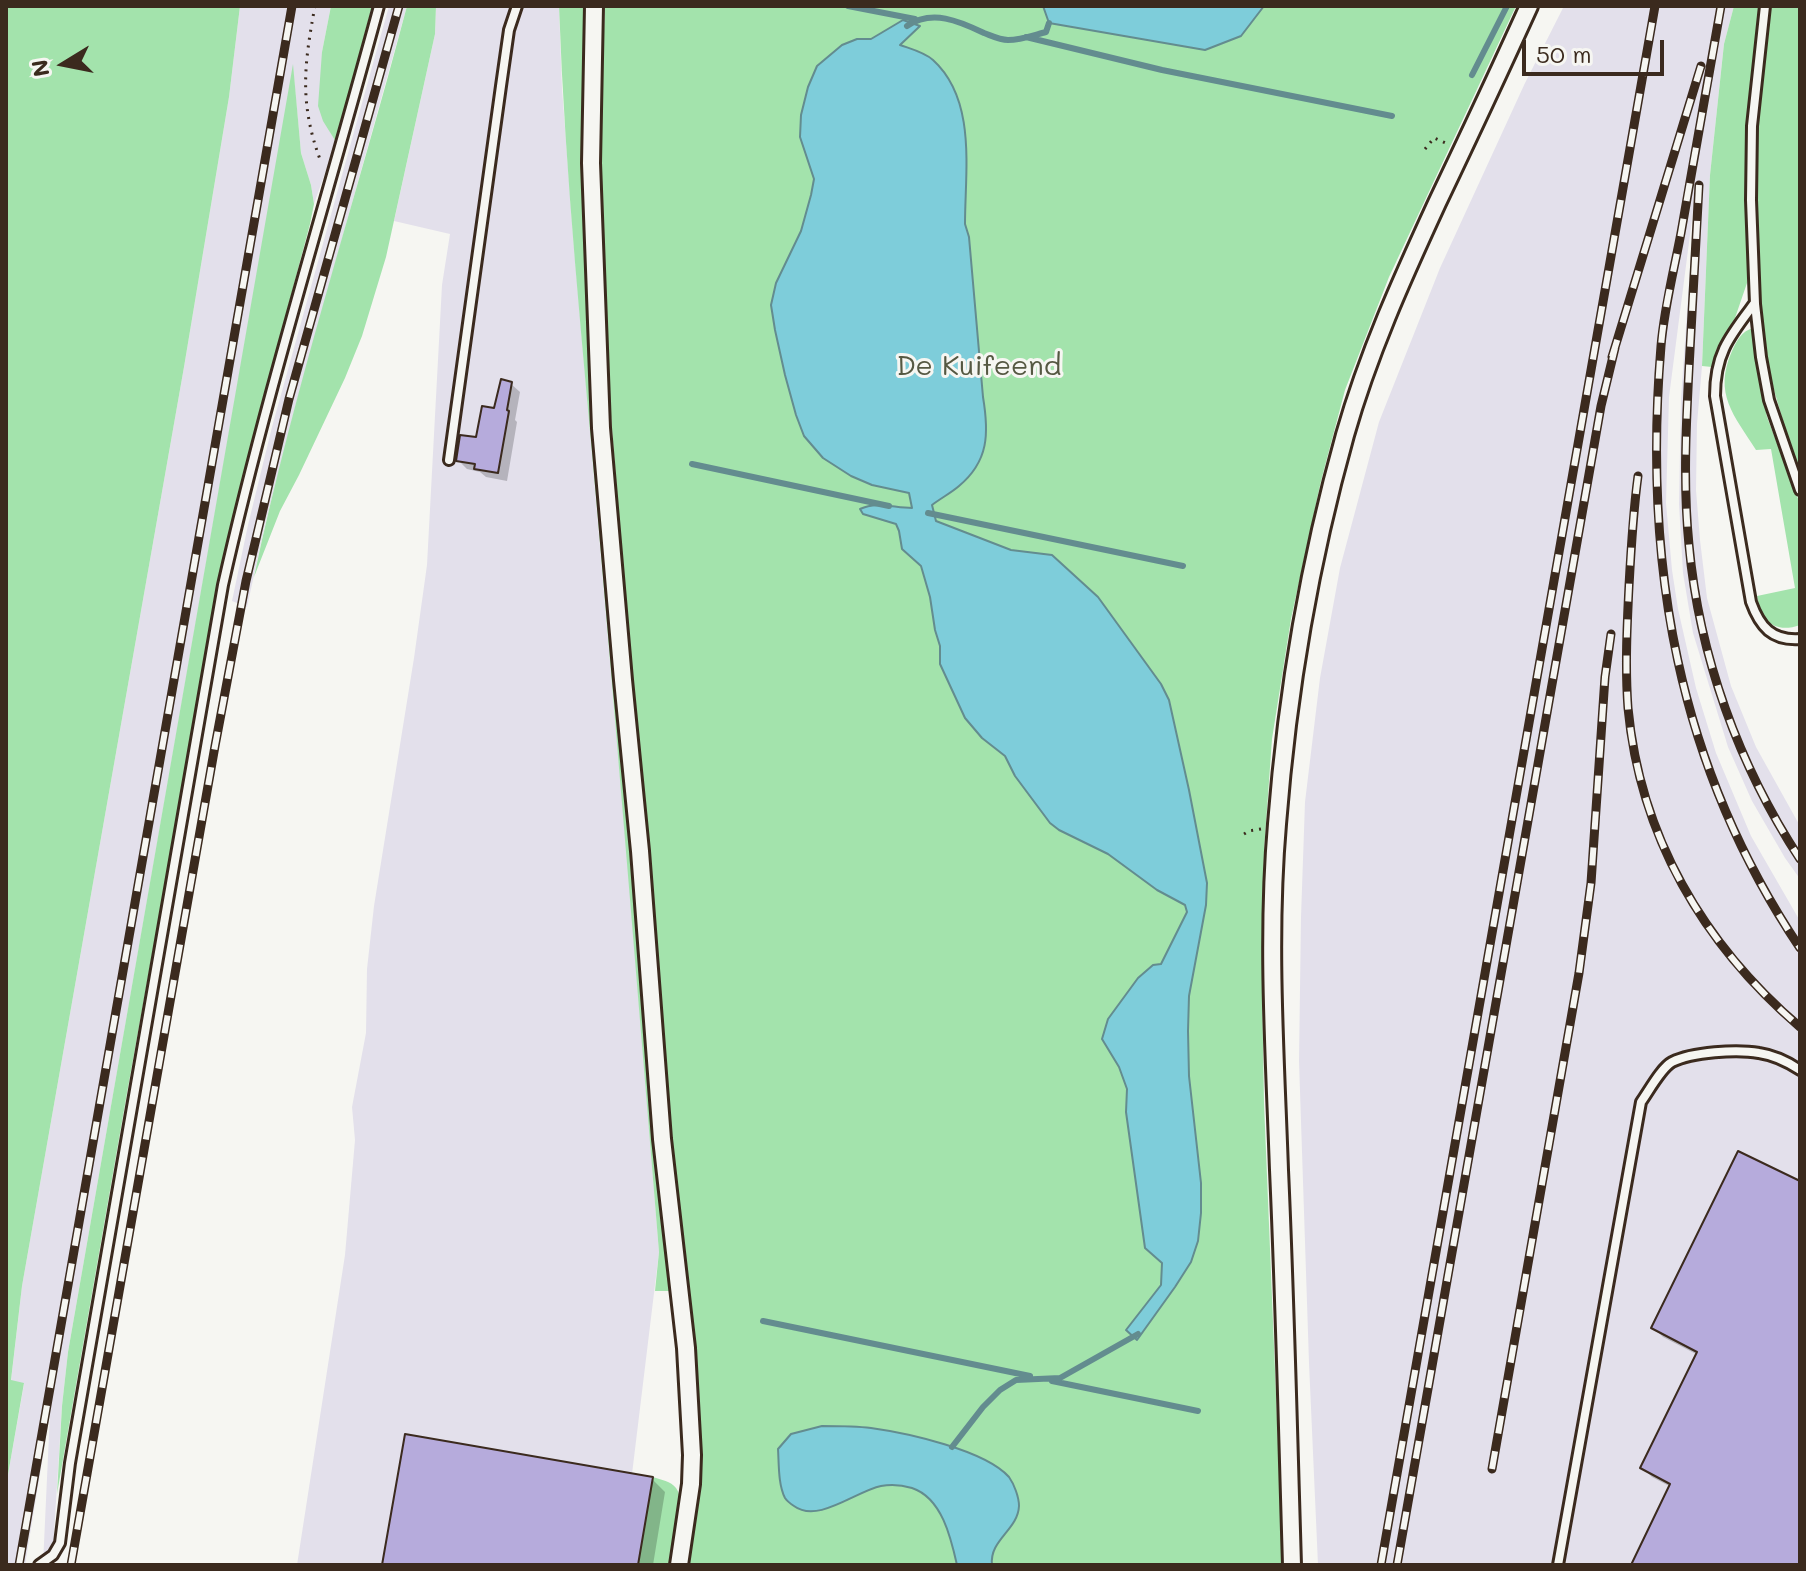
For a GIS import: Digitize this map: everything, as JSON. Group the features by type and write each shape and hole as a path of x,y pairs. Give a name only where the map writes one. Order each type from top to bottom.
{"street":[{"path":"594,6 591,163 601,428 640,851 662,1139 686,1348 692,1455 691,1484 679,1565"},
{"path":"1292,1565 1272,996 1277,827 1305,610 1324,516 1368,362 1393,298 1529,6"}],"lane":[{"path":"39,1565 53,1555 60,1543 70,1463 223,585 256,444 379,6"},
{"path":"449,460 509,30 517,6"},
{"path":"1765,6 1752,126 1755,304 1769,400 1800,490"},
{"path":"1755,304 1736,328 1719,358 1715,396 1756,618 1766,630 1781,639 1800,639"},
{"path":"1558,1565 1641,1102 1669,1064 1689,1056 1722,1052 1759,1053 1790,1063 1800,1070"}],"path":[{"path":"315,6 305,58 305,90 313,143 331,179"},
{"path":"1425,149 1434,138 1462,151"}],"shaded area":[{"path":"240,6 331,6 322,52 330,132 336,142 314,204 301,153 293,68 68,1352 52,1565 43,1565 50,1413 25,1565 6,1565 6,1486 24,1384 11,1381 22,1286 184,367 229,97"},
{"path":"389,6 407,6 296,404 247,607 232,601 248,525 272,427"},
{"path":"436,6 559,6 574,247 659,1252 632,1474 606,1565 297,1565 345,1255 355,1140 352,1107 366,1033 367,969 374,906 427,565 442,285 450,234 394,221 435,34"},
{"path":"1564,6 1734,6 1724,44 1710,175 1696,490 1707,598 1731,686 1756,747 1800,826 1800,879 1752,801 1728,747 1693,633 1683,573 1679,504 1681,399 1695,196 1669,397 1666,503 1678,609 1696,688 1716,753 1751,836 1800,921 1800,1565 1318,1565 1299,1061 1305,802 1320,678 1340,568 1379,422 1440,268"}],"green space":[{"path":"6,6 240,6 229,97 184,367 22,1286 11,1380 24,1383 6,1486"},
{"path":"331,6 372,6 336,142 318,106 322,52"},
{"path":"407,6 436,6 435,34 386,257 362,336 345,378 280,511 254,577 307,362"},
{"path":"559,6 588,6 585,244 593,389 672,1291 655,1291 659,1252 575,263"},
{"name":"De Kuifeend","path":"605,6 1516,6 1389,277 1345,390 1321,481 1291,619 1272,739 1264,851 1262,985 1283,1565 689,1565 702,1471 671,1172 602,303 598,182"},
{"path":"1734,6 1759,6 1745,191 1747,283 1735,318 1717,348 1712,367 1702,366 1710,175 1724,44"},
{"path":"1770,6 1800,6 1800,470 1770,376 1761,305 1756,183 1759,102"},
{"path":"293,64 301,153 314,204 224,556 57,1494 68,1352"},
{"path":"1753,328 1767,417 1800,504 1800,625 1783,628 1766,619 1757,596 1795,588 1771,449 1756,450 1734,415 1725,392 1727,366 1732,351 1740,336"},
{"path":"653,1477 676,1488 681,1503 673,1565 638,1565"}],"water":[{"path":"1043,6 1264,6 1241,36 1205,50 1049,23"},
{"path":"903,20 920,26 900,45 933,60 947,76 957,95 962,115 966,137 965,224 969,237 986,423 984,446 976,467 959,486 932,505 936,521 1011,550 1052,555 1098,597 1161,684 1169,700 1207,883 1206,905 1189,996 1188,1031 1189,1076 1201,1183 1198,1241 1191,1262 1137,1340 1126,1330 1161,1285 1162,1263 1145,1248 1126,1112 1127,1089 1119,1067 1102,1039 1108,1019 1138,978 1153,965 1161,964 1187,912 1185,905 1157,890 1108,854 1050,823 1015,776 1005,756 982,738 965,718 940,664 940,646 921,566 902,549 896,524 863,514 860,509 879,505 912,508 909,493 872,485 851,476 823,458 804,436 775,330 771,305 776,283 801,231 814,179 800,137 801,115 808,87 817,66 842,45 857,39 871,39"},
{"path":"822,1426 853,1426 904,1434 964,1451 998,1467 1011,1480 1019,1506 1014,1522 995,1549 992,1565 957,1565 944,1520 931,1500 912,1488 881,1486 837,1505 814,1511 804,1511 789,1502 781,1487 778,1449 791,1434"}],"building":[{"path":"501,379 512,382 498,473 474,469 475,464 456,461 460,435 476,437 482,406 494,408"},
{"path":"1738,1151 1800,1181 1800,1565 1631,1565 1670,1484 1640,1468 1697,1352 1651,1328"},
{"path":"405,1434 653,1477 638,1565 382,1565"}],"waterway":[{"path":"848,6 915,19"},
{"path":"1472,75 1507,6"},
{"path":"907,26 926,18 946,19 1008,40 1046,32 1049,23"},
{"path":"1026,37 1162,70 1392,116"},
{"path":"692,464 889,506"},
{"path":"928,513 1183,566"},
{"path":"763,1321 1030,1376"},
{"path":"952,1447 983,1407 1016,1380 1060,1378 1138,1334"},
{"path":"1052,1381 1198,1411"}],"railway":[{"path":"19,1565 292,6"},
{"path":"71,1565 246,581 289,399 399,6"},
{"path":"1381,1565 1655,6"},
{"path":"1721,6 1662,332 1657,427 1658,506 1665,584 1678,660 1697,734 1724,807 1758,878 1800,948"},
{"path":"1612,357 1701,66"},
{"path":"1699,185 1686,456 1687,523 1694,587 1712,669 1725,709 1758,786 1800,859"},
{"path":"1397,1565 1601,406 1615,348"},
{"path":"1638,476 1633,517 1627,677 1635,755 1646,800 1662,843 1706,923 1765,995 1800,1027"},
{"path":"1492,1469 1579,973 1591,883 1605,677 1611,634"}]}
